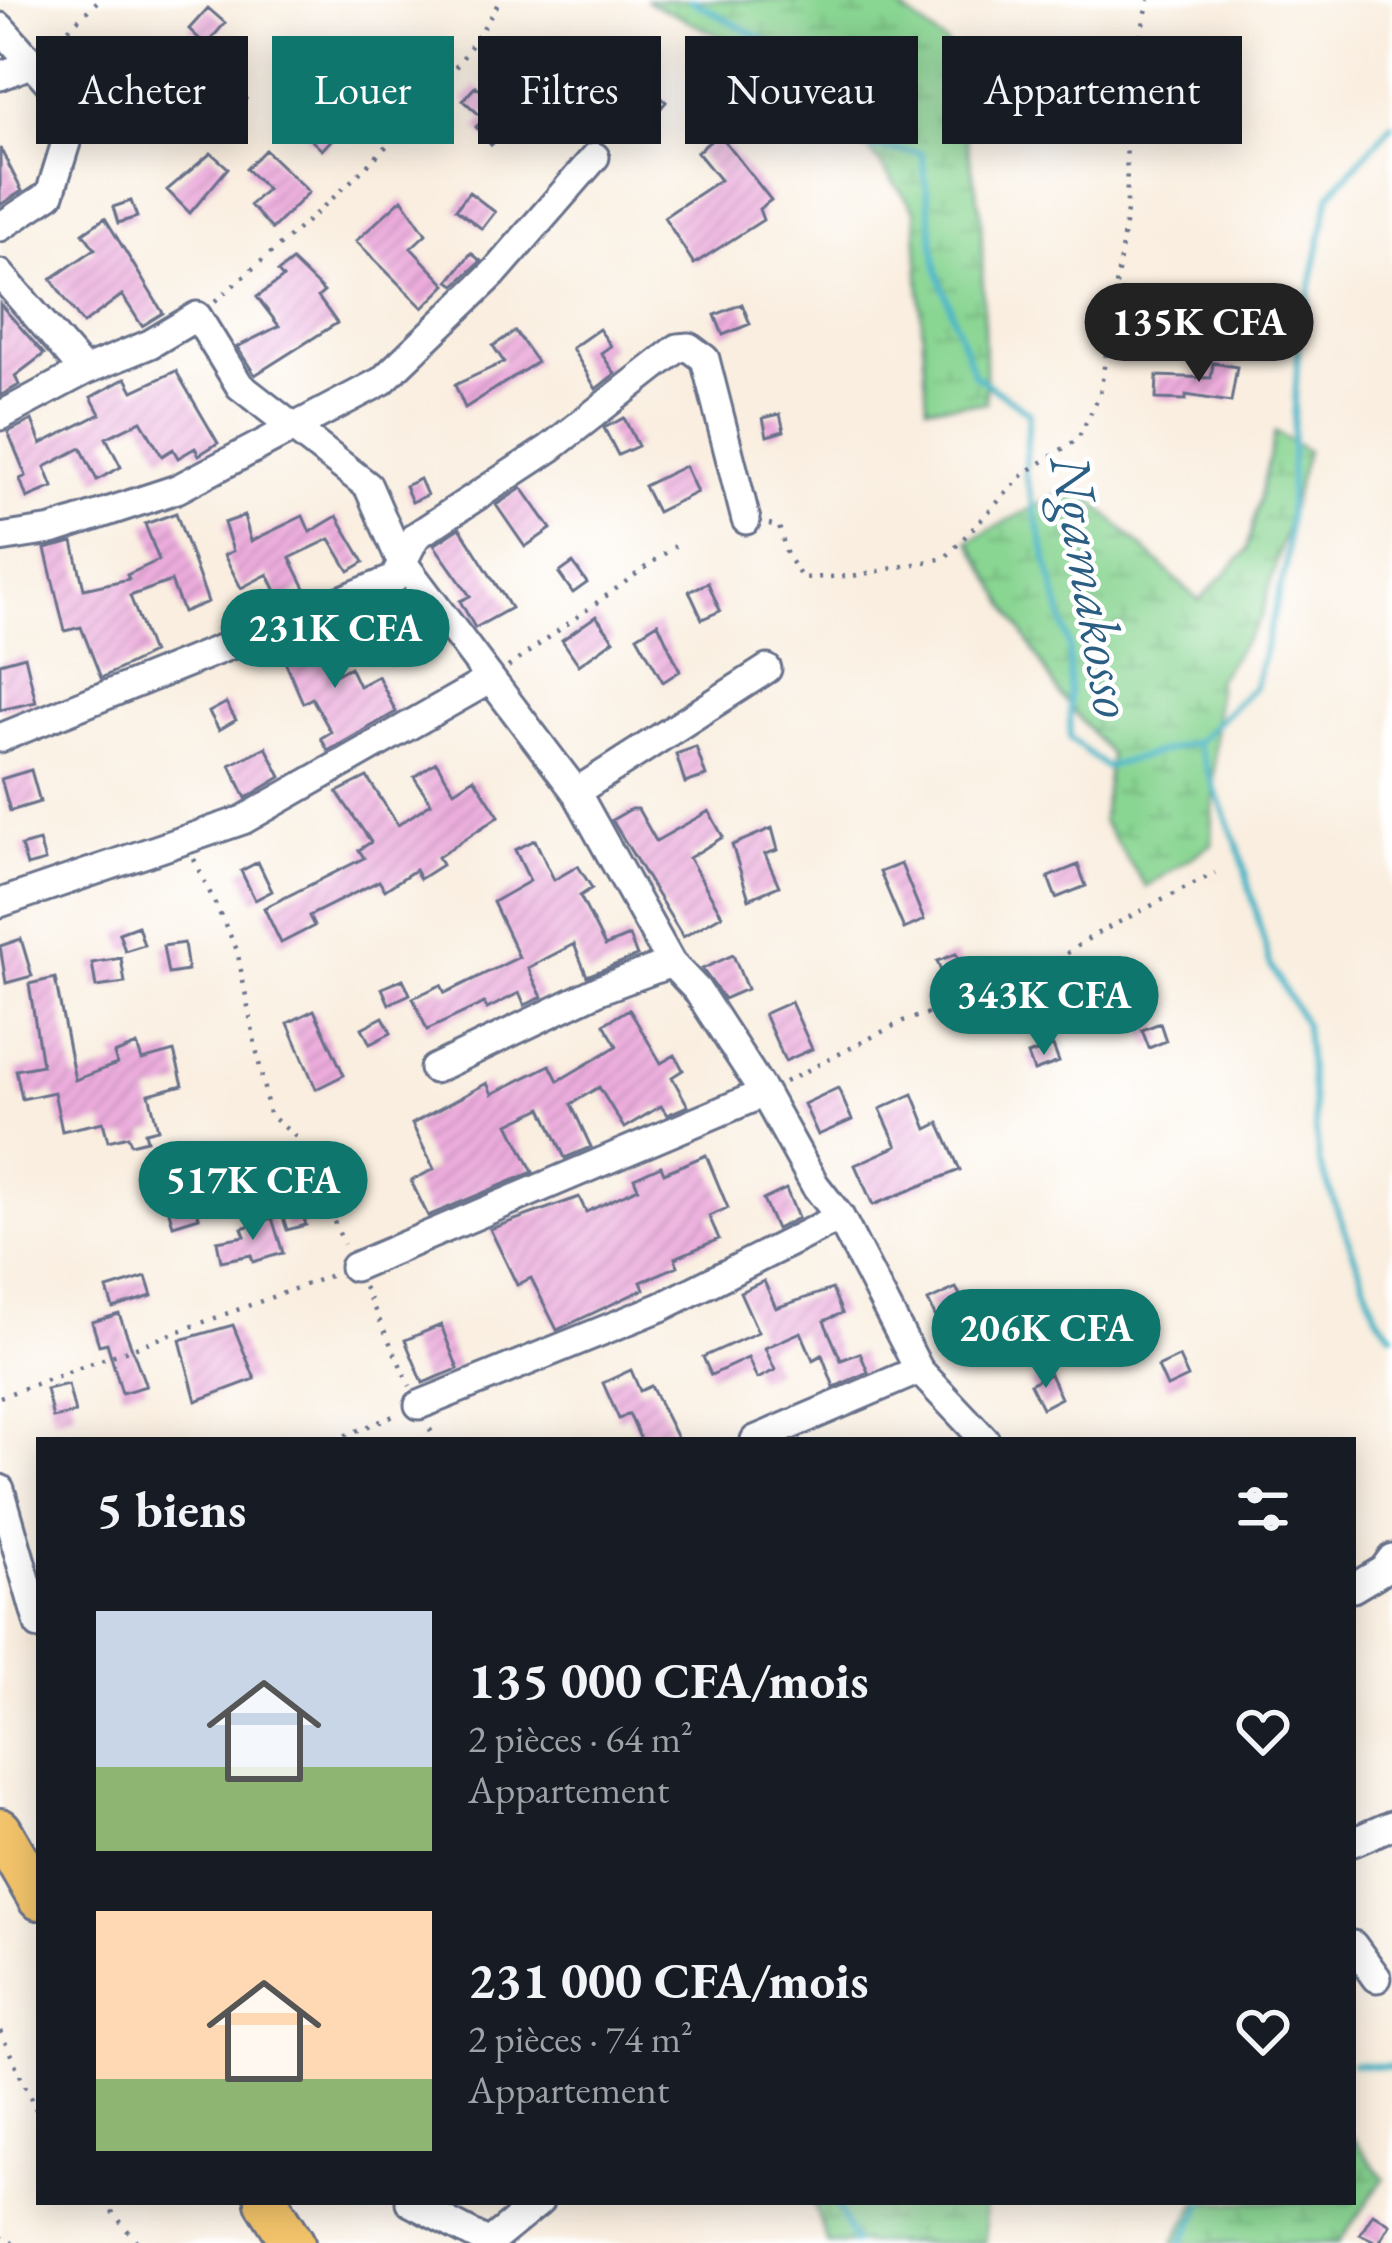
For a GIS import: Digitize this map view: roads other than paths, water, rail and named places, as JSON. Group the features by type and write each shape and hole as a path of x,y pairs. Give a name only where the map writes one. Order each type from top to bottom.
{"main road":[{"path":"0,1830 36,1893"},
{"path":"269,2205 293,2243"}],"street":[{"path":"0,27 62,98 73,120 70,143 50,194 0,227"},
{"path":"0,76 30,64"},
{"path":"0,538 52,530 177,489 294,432 382,381 494,273 596,158"},
{"path":"0,274 84,371"},
{"path":"0,416 84,371 150,344 197,316 240,386 368,485 400,559 576,792 670,963 697,990 764,1093 814,1185 840,1217 919,1370 982,1437"},
{"path":"0,738 394,579 400,559 416,536 550,448 678,348 689,347 705,359 746,520"},
{"path":"576,792 767,669"},
{"path":"0,903 187,843 290,797 489,680"},
{"path":"434,1069 601,988 670,963"},
{"path":"355,1267 764,1093"},
{"path":"419,1405 661,1307 840,1217"},
{"path":"762,1437 919,1370"},
{"path":"0,1489 36,1615"},
{"path":"1356,1586 1383,1570 1392,1558"},
{"path":"1356,1841 1392,1826"},
{"path":"1356,1949 1377,1978"},
{"path":"416,2205 489,2243 535,2205"}],"waterway":[{"name":"Ngamakosso","path":"691,0 786,52 863,147 922,153 937,270 974,375 1029,412 1025,473 1069,646 1070,738 1105,767 1196,742 1239,849 1270,964 1305,1025 1319,1161 1377,1316 1392,1334"},
{"path":"1197,742 1255,686 1286,566 1298,348 1330,194 1392,124"},
{"name":"Ngamakosso","path":"1356,2064 1392,2067"},
{"path":"837,2205 854,2243"},
{"name":"Ngamakosso","path":"1182,2243 1202,2205"}]}
